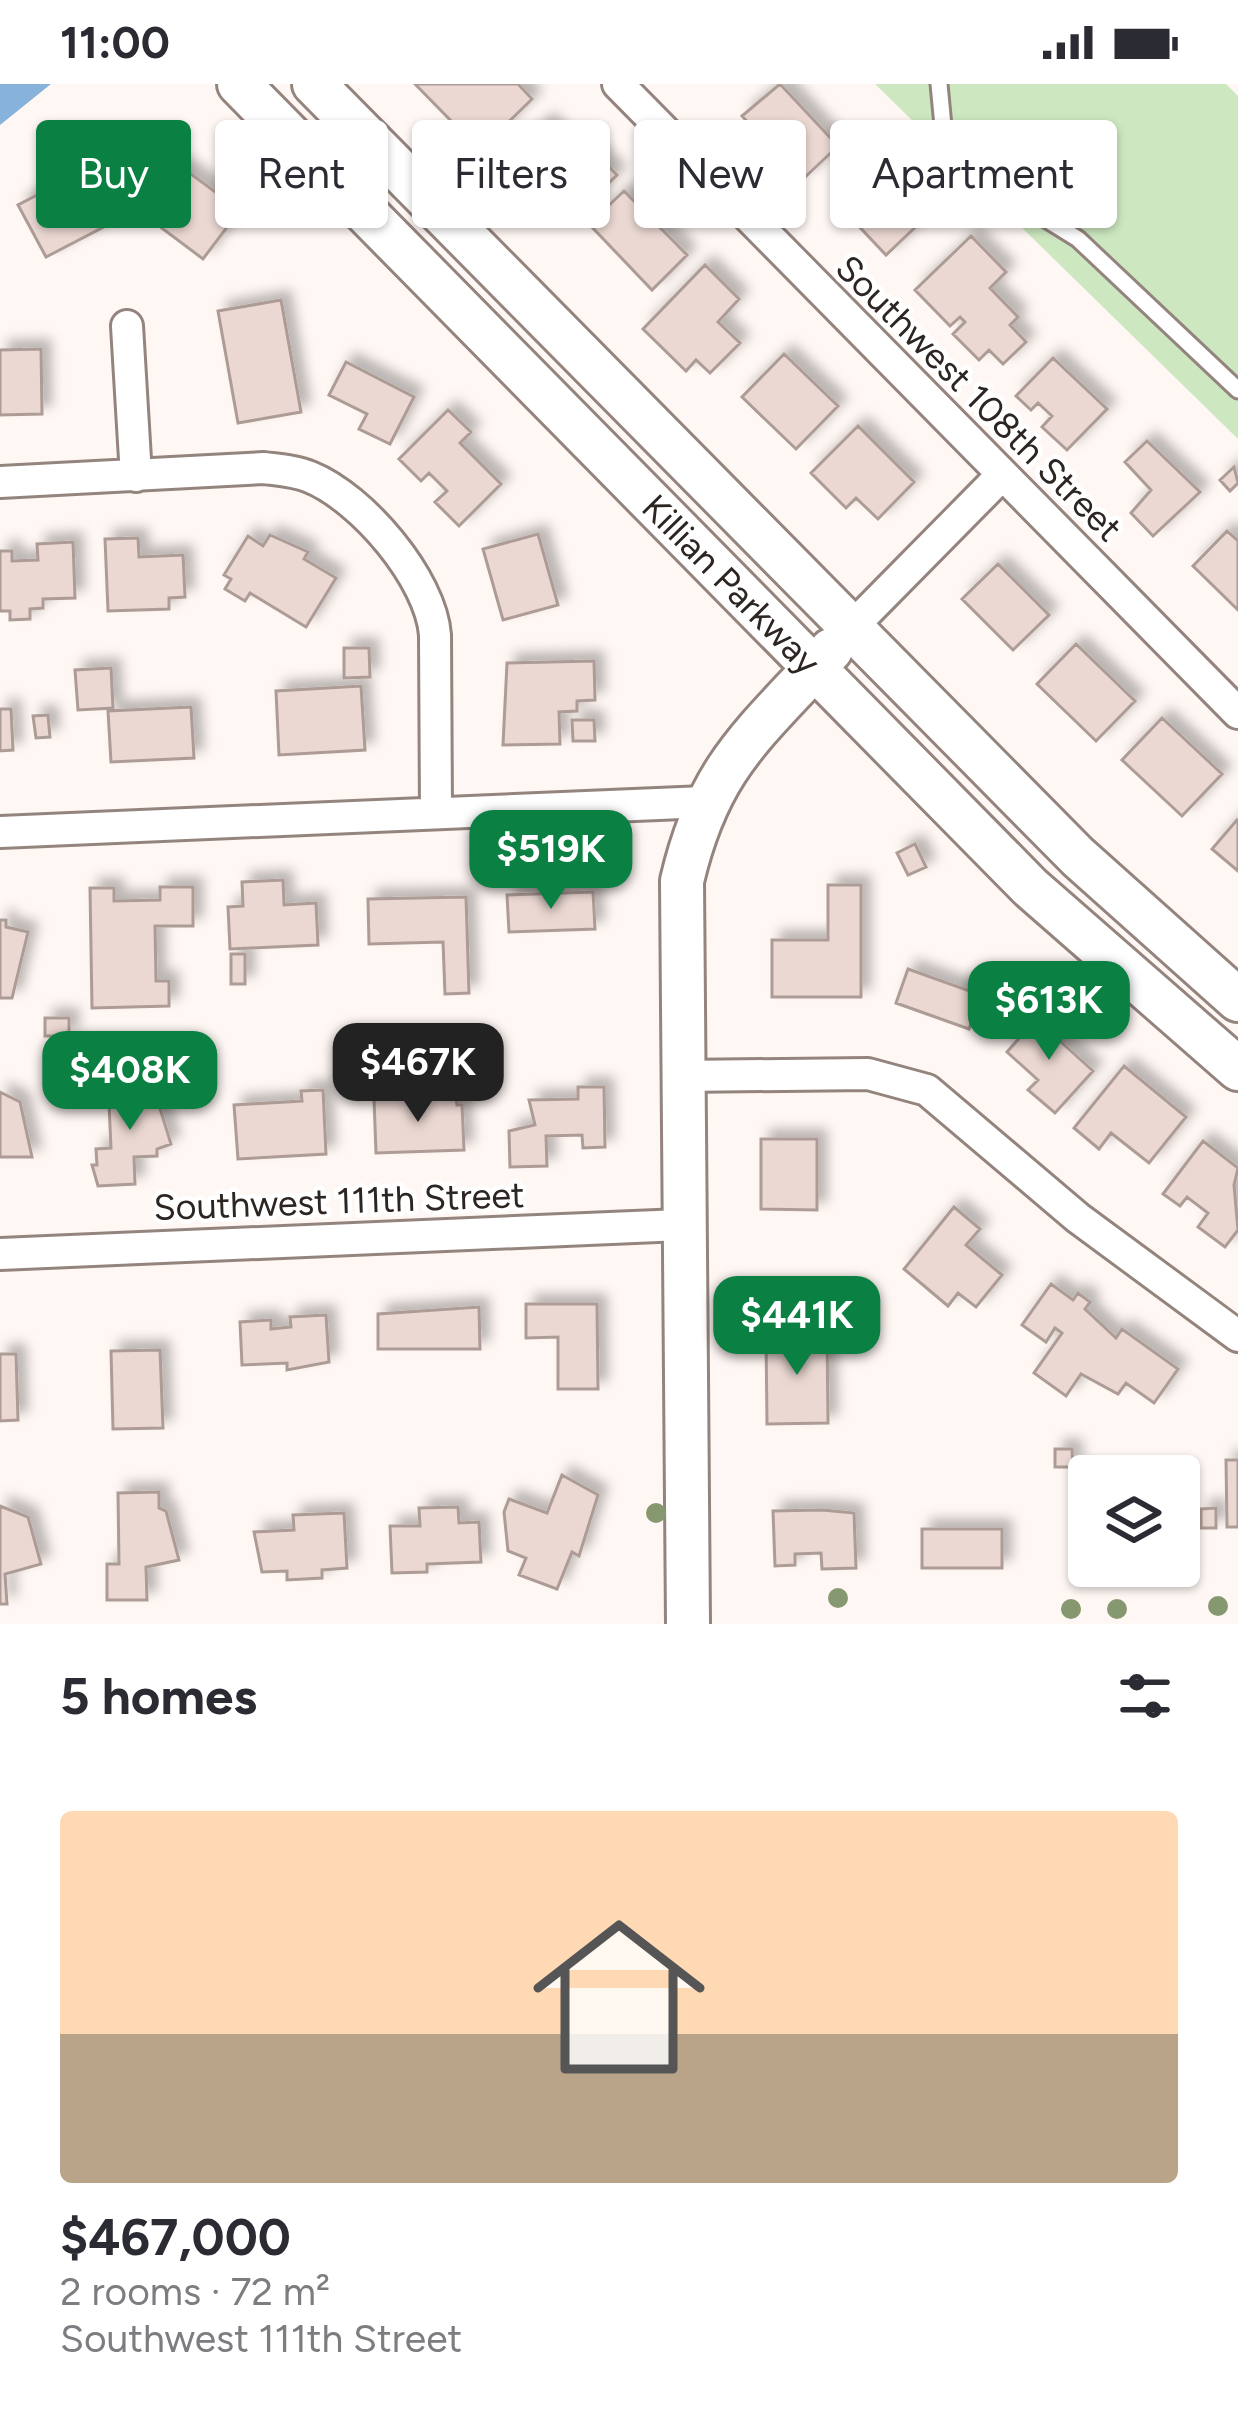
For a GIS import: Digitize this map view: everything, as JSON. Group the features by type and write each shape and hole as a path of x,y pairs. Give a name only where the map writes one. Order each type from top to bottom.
{"main road":[{"name":"Killian Parkway","path":"238,84 1079,934 1238,1069"},
{"name":"Killian Parkway","path":"314,84 1078,857 1238,1000"},
{"path":"688,1624 678,917 704,802 737,752 851,628"}],"street":[{"name":"Southwest 108th Street","path":"617,84 1238,713"},
{"path":"127,326 136,476"},
{"path":"0,482 290,471 326,485 406,564 430,607 436,812"},
{"path":"851,628 1000,477"},
{"path":"0,832 704,802"},
{"path":"680,1076 868,1074 927,1090 1113,1245 1238,1336"},
{"name":"Southwest 111th Street","path":"0,1254 681,1226"}],"lane":[{"path":"939,84 943,126 954,150 980,178 1078,239 1238,390"}],"green space":[{"path":"875,84 1226,84 1238,96 1238,439 1022,228 1117,228 1117,120 912,120"}],"water":[{"path":"0,84 51,84 0,125"}],"building":[{"path":"415,84 518,84 532,99 510,120 450,120"},
{"path":"780,84 830,137 830,154 806,176 806,120 746,120 742,116"},
{"path":"191,174 215,192 215,228 226,228 203,259 162,228 191,228"},
{"path":"624,191 634,201 634,228 660,228 687,255 652,290 593,228 610,228 610,204"},
{"path":"36,196 36,228 102,228 46,257 18,205"},
{"path":"861,228 914,228 886,255"},
{"path":"971,236 1006,272 990,288 1018,317 1010,325 1026,342 1003,364 989,350 979,360 953,334 965,322 960,317 950,326 915,290"},
{"path":"705,265 739,299 718,322 740,343 710,373 696,360 686,371 643,329"},
{"path":"281,300 301,412 238,423 218,311"},
{"path":"41,349 42,414 0,415 0,350"},
{"path":"784,354 838,406 796,449 742,397"},
{"path":"1053,358 1107,409 1067,450 1042,427 1052,416 1038,403 1031,410 1016,396"},
{"path":"346,362 414,397 390,444 359,429 367,414 329,395"},
{"path":"448,410 471,432 460,443 501,484 459,526 435,502 447,491 429,473 421,481 399,459"},
{"path":"858,426 914,482 878,519 856,498 846,508 811,473"},
{"path":"1147,441 1200,492 1153,536 1131,513 1151,490 1125,462"},
{"path":"1234,467 1238,483 1230,491 1220,480"},
{"path":"1227,531 1238,541 1238,610 1193,566"},
{"path":"538,534 558,605 503,620 483,549"},
{"path":"270,535 308,552 304,559 336,578 306,627 250,593 245,601 225,589 231,579 224,575 248,536 263,546"},
{"path":"138,538 139,557 183,555 185,597 169,598 169,609 108,611 105,539"},
{"path":"73,542 75,598 43,599 43,608 30,609 30,619 10,620 10,611 0,611 0,551 12,551 12,561 38,560 37,544"},
{"path":"998,564 1049,615 1013,650 962,599"},
{"path":"1076,644 1135,701 1096,741 1037,684"},
{"path":"344,648 369,648 370,677 344,678"},
{"path":"594,661 595,700 577,701 577,711 559,712 560,744 503,745 507,663"},
{"path":"111,668 113,708 78,710 75,670"},
{"path":"361,686 365,750 279,755 276,691"},
{"path":"191,707 194,758 111,762 108,711"},
{"path":"0,709 11,709 13,750 0,751"},
{"path":"48,715 50,737 36,738 33,716"},
{"path":"1162,718 1222,774 1182,816 1122,760"},
{"path":"572,720 594,720 595,741 573,741"},
{"path":"1238,821 1238,871 1212,849"},
{"path":"915,844 926,867 908,875 897,853"},
{"path":"283,880 284,905 316,903 318,945 230,949 228,907 243,906 242,882"},
{"path":"828,885 861,885 861,997 772,997 772,940 828,940"},
{"path":"160,887 193,887 193,926 155,926 156,981 169,981 169,1006 92,1008 90,888 114,888 114,901 160,900"},
{"path":"593,892 595,929 509,932 507,895"},
{"path":"466,897 469,993 445,994 443,942 369,944 368,899"},
{"path":"0,920 6,920 6,927 28,932 12,998 0,998"},
{"path":"231,954 245,954 245,984 231,984"},
{"path":"908,969 981,995 969,1029 896,1003"},
{"path":"1036,987 1049,1000 1033,1018 1019,1006"},
{"path":"1045,1009 1060,1023 1051,1033 1093,1071 1055,1113 1028,1090 1038,1080 1007,1052"},
{"path":"45,1018 69,1018 69,1036 45,1036"},
{"path":"1124,1066 1186,1117 1149,1163 1111,1133 1099,1149 1074,1128"},
{"path":"132,1080 157,1099 171,1144 157,1149 157,1156 134,1157 135,1184 98,1186 92,1165 97,1165 96,1149 111,1148 108,1081"},
{"path":"578,1087 604,1087 605,1147 583,1148 582,1135 546,1136 547,1166 510,1167 509,1131 535,1125 529,1100 578,1099"},
{"path":"323,1090 326,1154 238,1159 234,1105 302,1101 301,1091"},
{"path":"0,1092 20,1102 32,1157 0,1157"},
{"path":"456,1097 457,1105 462,1105 464,1150 376,1153 374,1099"},
{"path":"761,1139 817,1139 817,1210 761,1209"},
{"path":"1203,1141 1238,1168 1234,1185 1238,1230 1225,1247 1198,1227 1208,1213 1187,1197 1180,1206 1163,1194"},
{"path":"954,1207 980,1229 966,1245 1002,1275 976,1307 958,1293 948,1306 904,1269"},
{"path":"1051,1284 1073,1300 1078,1293 1090,1302 1085,1309 1116,1338 1122,1329 1178,1369 1154,1403 1126,1383 1118,1394 1081,1374 1066,1396 1034,1373 1062,1333 1055,1328 1046,1342 1022,1325"},
{"path":"526,1304 597,1304 598,1389 558,1389 558,1337 526,1338"},
{"path":"479,1307 480,1349 378,1349 378,1314"},
{"path":"326,1315 329,1362 287,1370 287,1363 242,1365 240,1322 271,1320 271,1329 291,1327 290,1317"},
{"path":"827,1333 828,1423 767,1424 766,1334"},
{"path":"160,1350 163,1428 113,1429 111,1351"},
{"path":"0,1354 16,1354 18,1420 0,1421"},
{"path":"1055,1449 1072,1449 1068,1467 1055,1467"},
{"path":"1226,1460 1238,1460 1238,1527 1227,1527"},
{"path":"562,1475 598,1495 579,1556 572,1552 557,1589 519,1575 526,1558 508,1551 504,1512 509,1499 547,1513"},
{"path":"159,1492 159,1508 166,1511 179,1560 146,1567 147,1600 107,1600 107,1564 119,1564 118,1493"},
{"path":"0,1506 28,1517 41,1564 5,1574 7,1604 0,1604"},
{"path":"458,1507 459,1523 479,1522 481,1562 427,1564 427,1572 392,1573 390,1526 420,1526 419,1508"},
{"path":"1216,1508 1216,1528 1201,1528 1201,1509"},
{"path":"773,1511 854,1513 856,1568 822,1569 821,1553 795,1554 795,1565 775,1566"},
{"path":"344,1513 347,1568 322,1570 322,1578 287,1580 287,1571 262,1572 254,1532 294,1530 293,1515"},
{"path":"922,1529 1002,1529 1002,1568 922,1568"}]}
